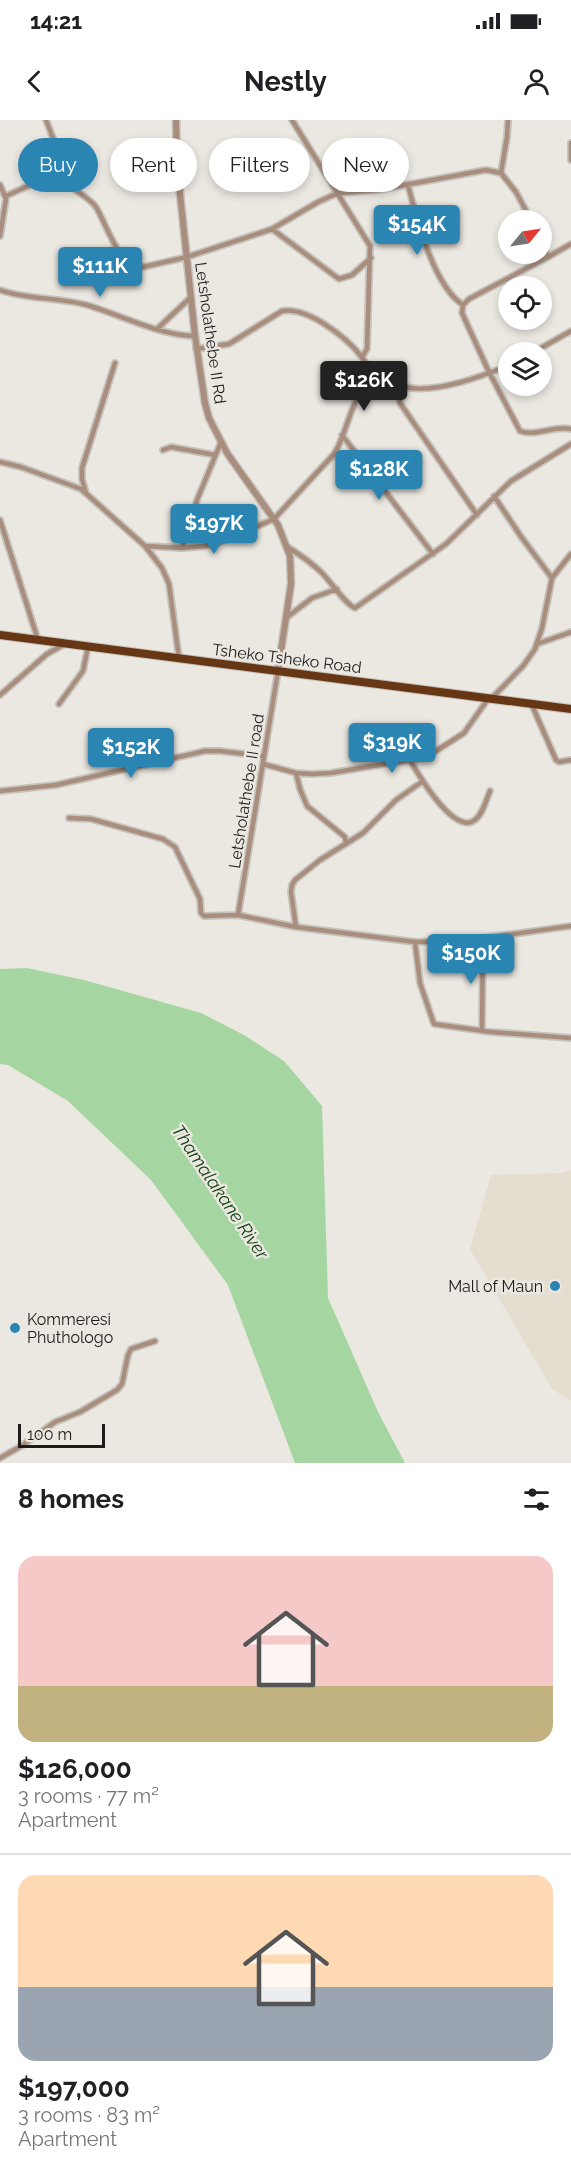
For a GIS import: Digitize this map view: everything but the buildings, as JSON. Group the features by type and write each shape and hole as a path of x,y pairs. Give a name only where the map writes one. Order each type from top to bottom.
{"highway":[{"name":"Tsheko Tsheko Road","path":"0,635 571,709"}],"street":[{"path":"46,120 53,138"},
{"name":"Letsholathebe II Rd","path":"176,120 177,165 190,298 205,403 209,418 221,442 274,519 290,556 291,584 278,671"},
{"path":"292,120 370,243 367,349 362,357"},
{"path":"501,173 508,120"},
{"path":"571,143 571,160"},
{"path":"409,185 486,170 501,173 516,192 526,210"},
{"path":"0,185 6,196 0,236"},
{"path":"409,188 429,256 453,296 463,305"},
{"path":"6,196 18,191"},
{"path":"75,192 95,206 110,236 134,267 187,257 272,230 318,202 338,193 347,192"},
{"path":"272,230 339,279 352,275 371,258"},
{"path":"552,255 571,244"},
{"path":"535,264 469,299 463,305 462,313 520,432 571,429"},
{"path":"0,290 23,297 87,305 156,329 181,336 195,336"},
{"path":"156,329 190,298"},
{"path":"196,349 229,344 282,311 290,310 323,323 345,339 362,357 374,381"},
{"path":"552,342 571,331"},
{"path":"86,493 82,468 115,363"},
{"path":"145,546 182,548 219,542 274,519 334,454 364,389 374,381 412,388 427,387 458,382 498,369"},
{"path":"398,384 400,403 477,514"},
{"path":"342,435 433,554"},
{"path":"182,548 197,500 221,442"},
{"path":"286,546 310,562 337,589 348,605 355,608 446,544 511,481 571,444"},
{"path":"163,450 171,447 215,455"},
{"path":"0,462 75,486 86,493 145,546 162,568 169,584 179,658"},
{"path":"494,496 552,578"},
{"path":"0,520 38,640"},
{"path":"263,764 296,773 331,773 428,755 459,736 470,726 491,698 523,666 537,644 552,578 571,555"},
{"path":"285,618 312,598 337,589"},
{"path":"537,644 571,632"},
{"path":"0,694 46,654 66,644"},
{"path":"59,704 83,671 88,646"},
{"name":"Letsholathebe II road","path":"238,915 278,671"},
{"path":"531,703 556,760 561,762 571,760"},
{"path":"0,790 56,785 205,751 264,756"},
{"path":"410,760 433,797 454,817 467,823 477,818 490,791"},
{"path":"296,773 307,806 342,834 346,844"},
{"path":"296,927 292,885 320,860 363,833 396,800 423,781"},
{"path":"69,818 91,819 167,840 175,847 200,899 202,915 238,915 296,927 415,942 453,942 571,926"},
{"path":"482,1031 483,938"},
{"path":"415,942 420,983 433,1023 439,1026 482,1031 571,1038"},
{"path":"0,1458 56,1422 80,1412 117,1390 122,1384 131,1349 155,1341"}],"shaded area":[{"path":"571,1170 571,1401 552,1389 470,1249 491,1175 561,1173"}],"water":[{"name":"Thamalakane River","path":"27,968 84,980 201,1013 244,1035 284,1061 322,1106 328,1298 379,1414 405,1463 295,1463 228,1285 151,1180 68,1101 8,1065 0,1064 0,969"}],"place":[{"name":"Mall of Maun","path":"555,1286"},
{"name":"Kommeresi Phuthologo","path":"15,1328"}]}
